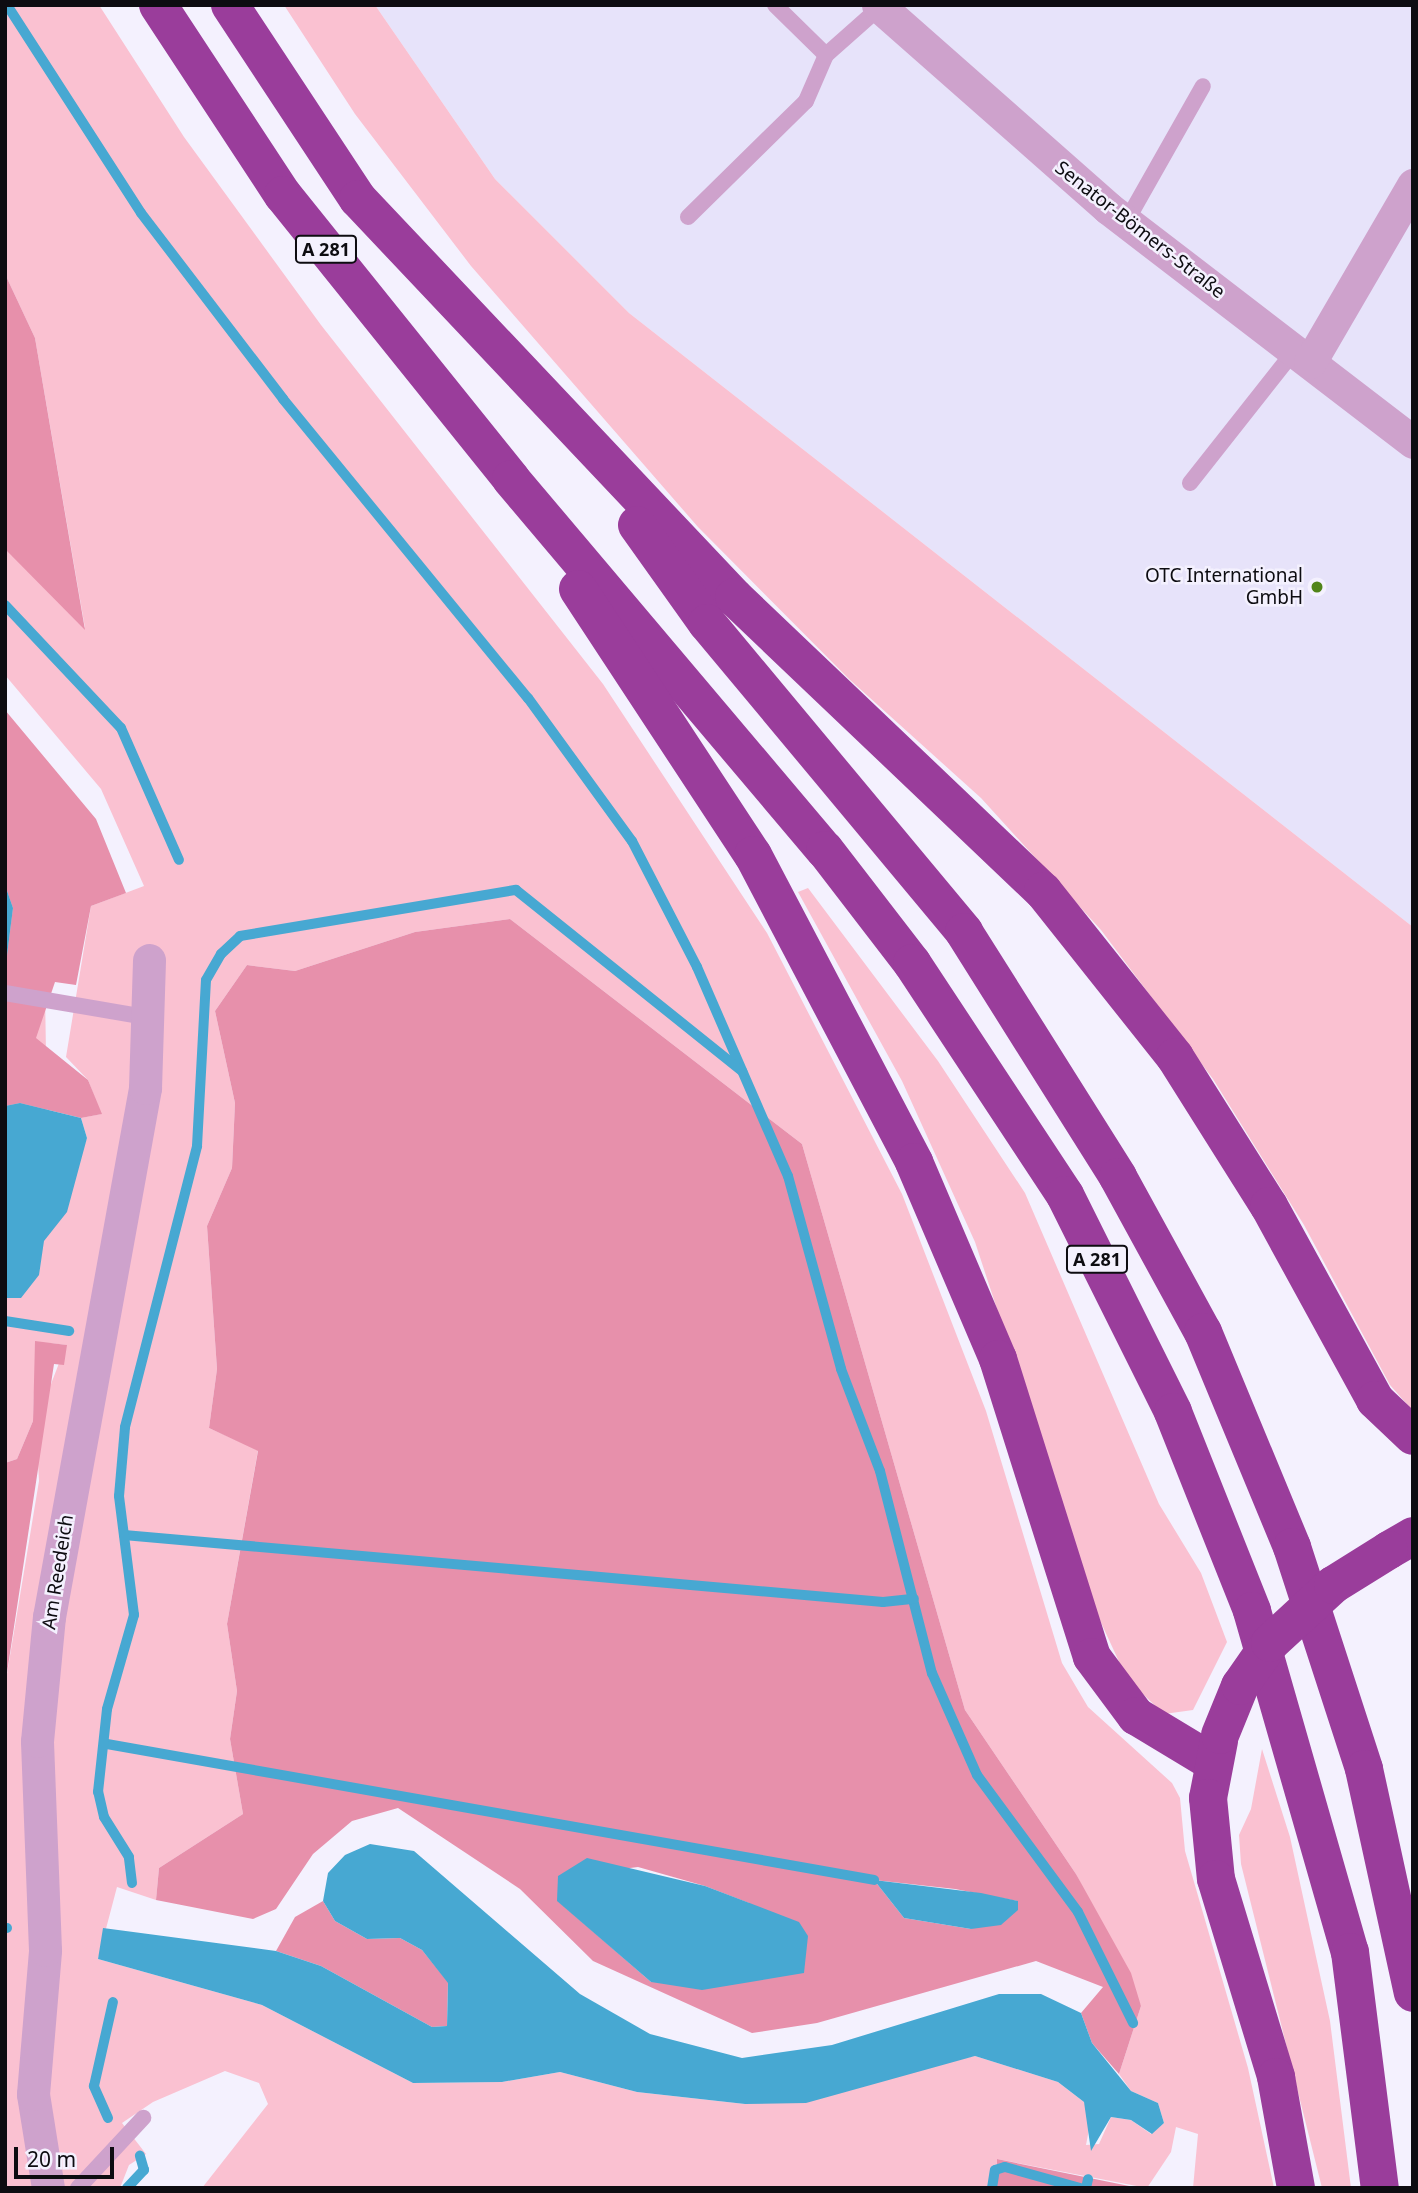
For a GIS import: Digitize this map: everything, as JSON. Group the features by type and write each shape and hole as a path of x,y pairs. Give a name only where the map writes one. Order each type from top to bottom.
{"highway":[{"name":"A 281","path":"159,5 283,195 511,479 825,849 912,963 1065,1195 1173,1412 1252,1611 1350,1952 1380,2188"},
{"name":"A 281","path":"230,5 358,199 563,421 707,623 964,932 1118,1177 1203,1332 1292,1547 1364,1769 1413,1993"},
{"path":"563,421 734,597 1043,891 1175,1057 1269,1206 1375,1400 1413,1436"},
{"path":"511,479 626,668 753,855 914,1162 998,1359 1092,1657 1136,1716 1217,1749"},
{"path":"1296,2188 1276,2077 1216,1880 1207,1828 1217,1749 1240,1686 1270,1643 1333,1585 1401,1543"}],"street":[{"name":"Senator-Bömers-Straße","path":"879,6 1126,222 1413,442"},
{"path":"1302,356 1413,186"},
{"name":"Am Reedeich","path":"48,2188 33,2094 45,1950 37,1741 49,1617 145,1088 149,960"}],"lane":[{"path":"775,5 826,55"},
{"path":"688,217 806,101 826,55 879,6"},
{"path":"1126,222 1203,86"},
{"path":"1190,483 1302,356"},
{"path":"5,993 146,1017"},
{"path":"78,2188 143,2118"}],"shaded area":[{"path":"5,5 99,5 184,137 321,325 603,684 767,933 902,1194 986,1411 1062,1663 1088,1707 1172,1783 1180,1798 1185,1851 1248,2068 1274,2188 1193,2188 1198,2134 1176,2127 1171,2152 1147,2188 997,2159 997,2188 202,2188 268,2104 259,2083 225,2071 153,2102 122,2123 146,2154 129,2165 120,2188 5,2188 5,1686 39,1481 34,1392 33,1421 17,1459 5,1463 5,834 43,872 49,1234 87,1138 81,1118 101,1114 88,1080 66,1057 91,906 144,886 101,789 5,675 7,548 85,628 35,338 5,274","holes":["510,919 802,1144 965,1710 1076,1874 1141,2006 1119,2074 1131,2091 1158,2103 1164,2123 1151,2134 1131,2120 1111,2117 1099,2144 1086,2145 1091,2119 1084,2102 1058,2082 975,2056 745,2104 637,2092 560,2072 502,2082 413,2083 262,2005 98,1959 117,1887 156,1900 159,1868 243,1814 230,1739 237,1691 227,1624 258,1450 209,1428 217,1369 207,1226 232,1168 235,1103 215,1011 247,965 295,971 415,932","50,1343 66,1345 51,1384"]},
{"path":"284,5 375,5 495,179 629,313 1413,927 1413,1411 1390,1385 1304,1225 1213,1079 1101,930 981,798 849,679 698,527 471,266 355,114"},
{"path":"375,5 1413,5 1413,927 629,313 495,179"},
{"path":"5,274 35,338 85,630 5,549"},
{"path":"5,710 96,819 126,893 91,906 76,985 55,982 36,1038 88,1080 102,1114 81,1118 20,1103 5,1106 5,971 13,908 5,885"},
{"path":"808,888 938,1061 1025,1193 1159,1504 1201,1573 1227,1642 1193,1710 1164,1714 1127,1679 1098,1616 975,1242 902,1081 798,892"},
{"path":"510,919 802,1144 965,1710 1076,1874 1131,1973 1141,2006 1119,2074 1092,2043 1081,2013 1103,1987 1036,1961 817,2023 752,2033 593,1961 520,1889 398,1808 352,1821 313,1854 276,1909 253,1919 156,1900 159,1868 243,1814 230,1739 237,1691 227,1624 258,1451 209,1428 217,1369 207,1226 232,1168 235,1103 215,1011 247,965 295,971 415,932","holes":["638,1867 705,1886 749,1903 651,1982 558,1901 558,1877","874,1880 955,1889 1017,1901 971,1929 904,1918"]},
{"path":"35,1341 67,1345 64,1365 54,1364 5,1686 5,1463 17,1459 33,1421"},
{"path":"1262,1749 1290,1837 1330,2021 1351,2188 1322,2188 1241,1864 1239,1835 1251,1809"},
{"path":"323,1901 335,1921 367,1939 400,1938 422,1950 448,1982 447,2026 432,2027 321,1966 276,1951 295,1917"},
{"path":"997,2159 1139,2188 997,2188"}],"water":[{"path":"5,885 13,908 5,971"},
{"path":"20,1103 81,1118 87,1138 67,1212 44,1241 39,1275 21,1298 5,1298 5,1106"},
{"path":"370,1844 414,1851 580,1994 650,2034 742,2058 832,2045 999,1994 1041,1994 1081,2013 1092,2043 1131,2091 1158,2103 1164,2123 1152,2134 1131,2120 1111,2117 1091,2151 1084,2102 1058,2082 975,2056 806,2103 745,2104 637,2092 560,2072 502,2082 413,2083 262,2005 98,1959 103,1928 276,1951 321,1966 432,2027 447,2026 448,1983 422,1950 400,1938 367,1939 335,1921 323,1901 328,1873 345,1855"},
{"path":"587,1858 705,1886 799,1922 808,1936 804,1973 702,1990 651,1982 557,1901 558,1876"},
{"path":"874,1880 981,1893 1018,1901 1018,1910 1001,1925 971,1929 904,1918"}],"waterway":[{"path":"7,5 141,213 283,399 528,698 632,841 697,967 788,1176 841,1369 880,1471 932,1673 977,1775 1078,1912 1133,2023"},
{"path":"5,605 121,728 179,860"},
{"path":"132,1883 129,1857 104,1817 98,1792 107,1709 134,1615 119,1496 125,1427 197,1146 206,980 221,954 240,936 516,890 742,1071"},
{"path":"5,1321 69,1331"},
{"path":"124,1535 883,1602 914,1599"},
{"path":"107,1744 874,1880"},
{"path":"108,2118 94,2086 113,2002"},
{"path":"127,2188 144,2170 140,2156"},
{"path":"992,2188 995,2170 1005,2167 1080,2188"},
{"path":"1086,2188 1088,2179"}],"place":[{"name":"OTC International GmbH","path":"1317,587"}]}
